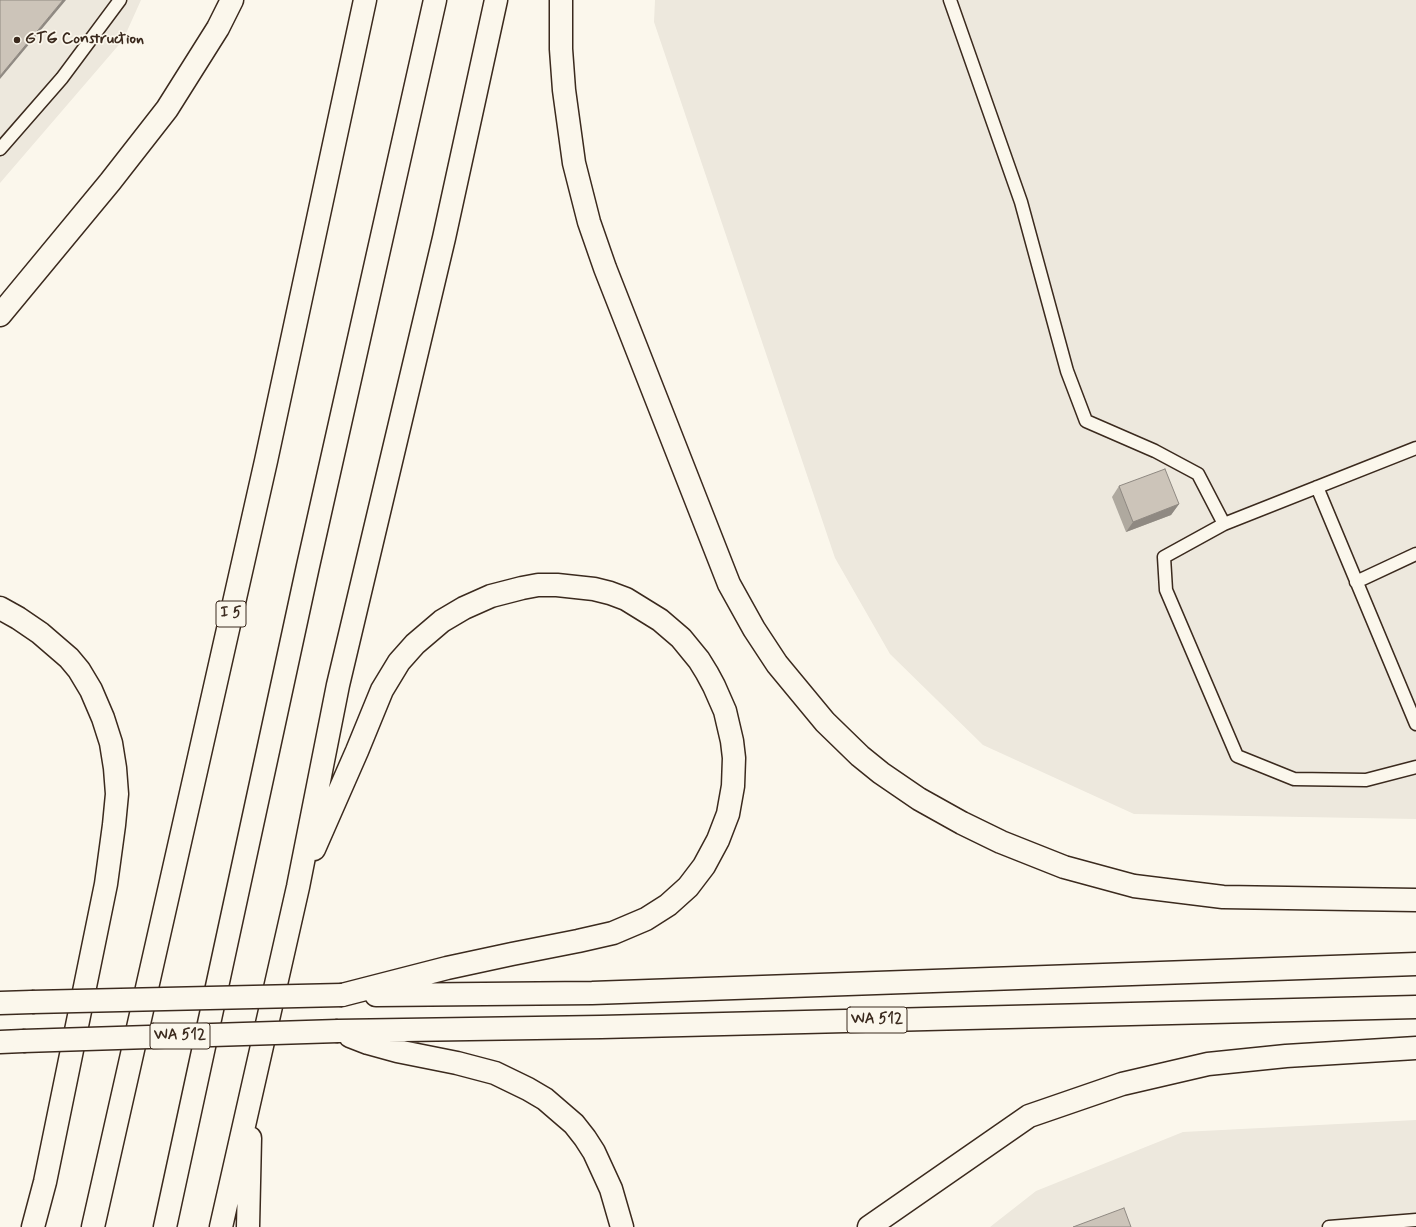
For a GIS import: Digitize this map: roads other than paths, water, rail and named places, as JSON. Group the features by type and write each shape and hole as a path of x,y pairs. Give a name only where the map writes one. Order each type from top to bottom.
{"highway":[{"path":"4,310 110,182 168,109 218,28 232,0"},
{"name":"I 5","path":"93,1227 266,461 366,0"},
{"path":"166,1227 308,566 435,0"},
{"path":"221,1227 298,887 338,685 444,238 496,0"},
{"path":"561,0 561,49 564,90 574,164 589,222 607,275 729,584 754,629 773,658 825,722 855,751 881,773 920,799 962,823 1001,842 1064,867 1134,886 1223,898 1416,900"},
{"path":"298,887 358,751 382,690 392,673 403,658 432,628 471,604 506,592 538,585 574,586 610,593 637,605 672,630 699,660 714,686 725,710 732,741 734,772 732,800 728,814 708,859 688,887 658,913 634,925 606,935 448,968 342,995"},
{"path":"0,608 40,632 69,658 79,670 91,690 103,718 111,743 115,768 116,787 114,825 106,884 45,1182 33,1227"},
{"name":"WA 512","path":"0,1003 342,995 600,992 1416,964"},
{"path":"0,992 27,1002"},
{"name":"WA 512","path":"0,1042 338,1031 601,1027 1416,1007"},
{"path":"338,1031 368,1043 397,1051 457,1063 495,1073 545,1099 574,1124 586,1138 611,1189 622,1227"},
{"path":"869,1227 1029,1116 1122,1084 1208,1064 1294,1056 1416,1048"},
{"path":"248,1227 251,1092"}],"lane":[{"path":"0,149 62,78 120,0"},
{"path":"950,0 1021,202 1067,371 1086,422 1155,451 1198,474 1224,524"},
{"path":"1416,448 1224,524 1164,557 1166,590 1237,756 1294,779 1366,780 1416,767"},
{"path":"1317,487 1416,724"},
{"path":"1356,582 1416,554"},
{"path":"1330,1227 1416,1220"}],"place":[{"name":"GTG Construction","path":"17,40"}]}
